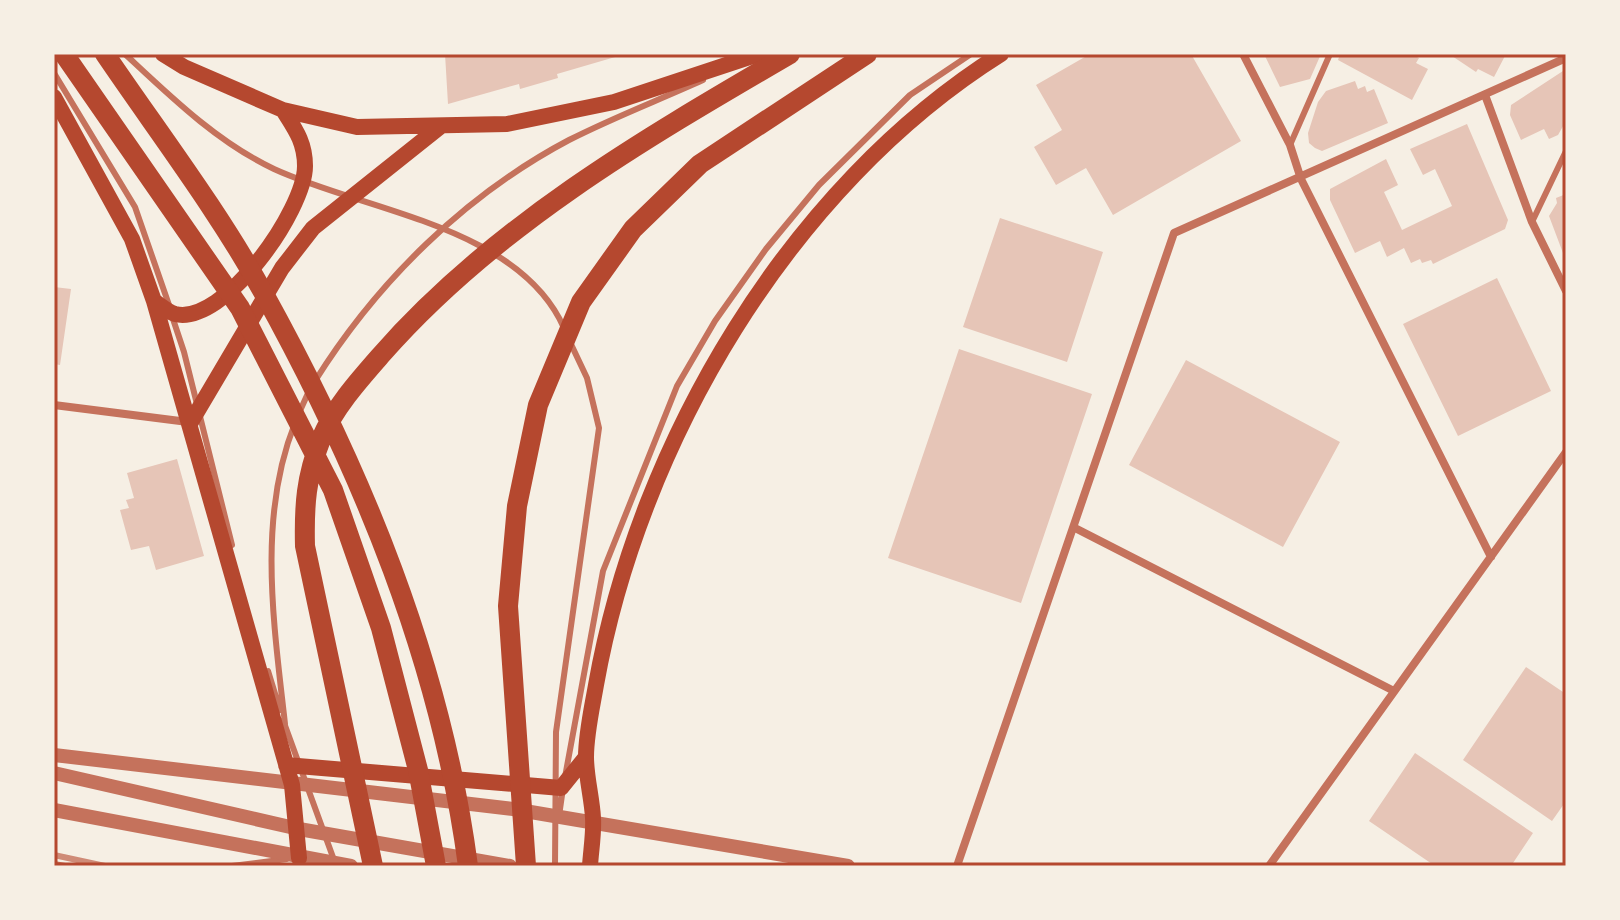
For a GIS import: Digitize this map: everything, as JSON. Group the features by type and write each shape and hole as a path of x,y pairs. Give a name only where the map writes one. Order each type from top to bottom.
{"main road":[{"path":"64,54 240,308 333,490 381,628 418,770 436,866"},
{"path":"105,54 262,290 330,425 403,592 436,694 468,866"},
{"path":"163,54 184,67 283,110 357,127 507,124 614,102 761,54"},
{"path":"373,866 305,546 304,494 322,436 355,385 445,288 560,197 640,141 790,54"},
{"path":"526,866 508,606 517,506 538,405 581,302 633,229 700,164 867,54"},
{"path":"590,866 594,820 586,757 599,671 632,540 698,387 782,262 833,197 908,125 1001,54"},
{"path":"54,97 132,239 154,301 191,422 292,785 299,829 299,858"},
{"path":"154,301 175,314 199,312 245,278 280,233 305,169 302,139 283,110"},
{"path":"191,422 282,268 313,228 441,126"},
{"path":"286,765 561,788 586,757"}],"street":[{"path":"1243,54 1290,145 1301,179 1491,557"},
{"path":"957,866 1174,233 1301,179 1566,58"},
{"path":"1485,95 1532,222 1566,291"},
{"path":"54,405 191,422"},
{"path":"1269,866 1566,452"},
{"path":"1075,528 1394,691"},
{"path":"54,755 594,820 848,866"},
{"path":"54,773 299,829 510,866"},
{"path":"54,810 351,866"}],"lane":[{"path":"125,54 193,118 272,168 494,252 529,280 561,320 587,378 599,428 556,732 555,866"},
{"path":"285,724 270,527 284,451 304,398 336,347 369,304 442,228 506,180 568,141 761,54"},
{"path":"556,836 580,683 603,571 677,386 732,297 819,185 910,95 971,54"},
{"path":"1290,145 1330,54"},
{"path":"54,73 135,207 184,352 241,588 336,866"},
{"path":"1532,222 1566,151"},
{"path":"232,866 299,858"},
{"path":"54,864 65,866"}],"building":[{"path":"445,54 622,55 557,74 558,78 520,89 519,84 448,104"},
{"path":"1090,54 1191,54 1241,141 1113,215 1086,168 1056,185 1034,147 1062,130 1036,85"},
{"path":"1264,54 1321,54 1310,79 1280,87"},
{"path":"1340,54 1411,54 1419,58 1416,63 1428,69 1412,100 1338,60"},
{"path":"1449,54 1506,54 1494,77 1478,69 1476,72"},
{"path":"1566,69 1566,121 1558,135 1549,139 1544,129 1521,140 1510,115 1511,105"},
{"path":"1355,81 1358,89 1365,86 1367,92 1374,89 1388,123 1322,151 1315,148 1309,143 1308,133 1318,102 1326,91"},
{"path":"1467,124 1508,220 1505,229 1433,264 1431,260 1422,263 1420,259 1411,263 1404,248 1387,257 1380,241 1355,253 1330,200 1330,189 1386,159 1398,185 1384,192 1402,230 1452,206 1435,169 1423,175 1410,149"},
{"path":"1566,194 1566,261 1549,216 1557,203 1556,198"},
{"path":"1000,218 1103,252 1067,362 963,327"},
{"path":"1497,278 1551,391 1458,436 1403,324"},
{"path":"54,287 71,289 60,365 54,364"},
{"path":"959,349 1092,394 1021,603 888,558"},
{"path":"1186,360 1340,442 1283,547 1129,465"},
{"path":"177,459 204,556 156,570 149,546 131,550 120,510 129,508 126,500 134,498 127,473"},
{"path":"1526,667 1566,694 1566,801 1552,821 1463,760"},
{"path":"1415,753 1533,833 1511,866 1435,866 1369,821"}],"railway":[{"path":"54,855 105,866"}]}
